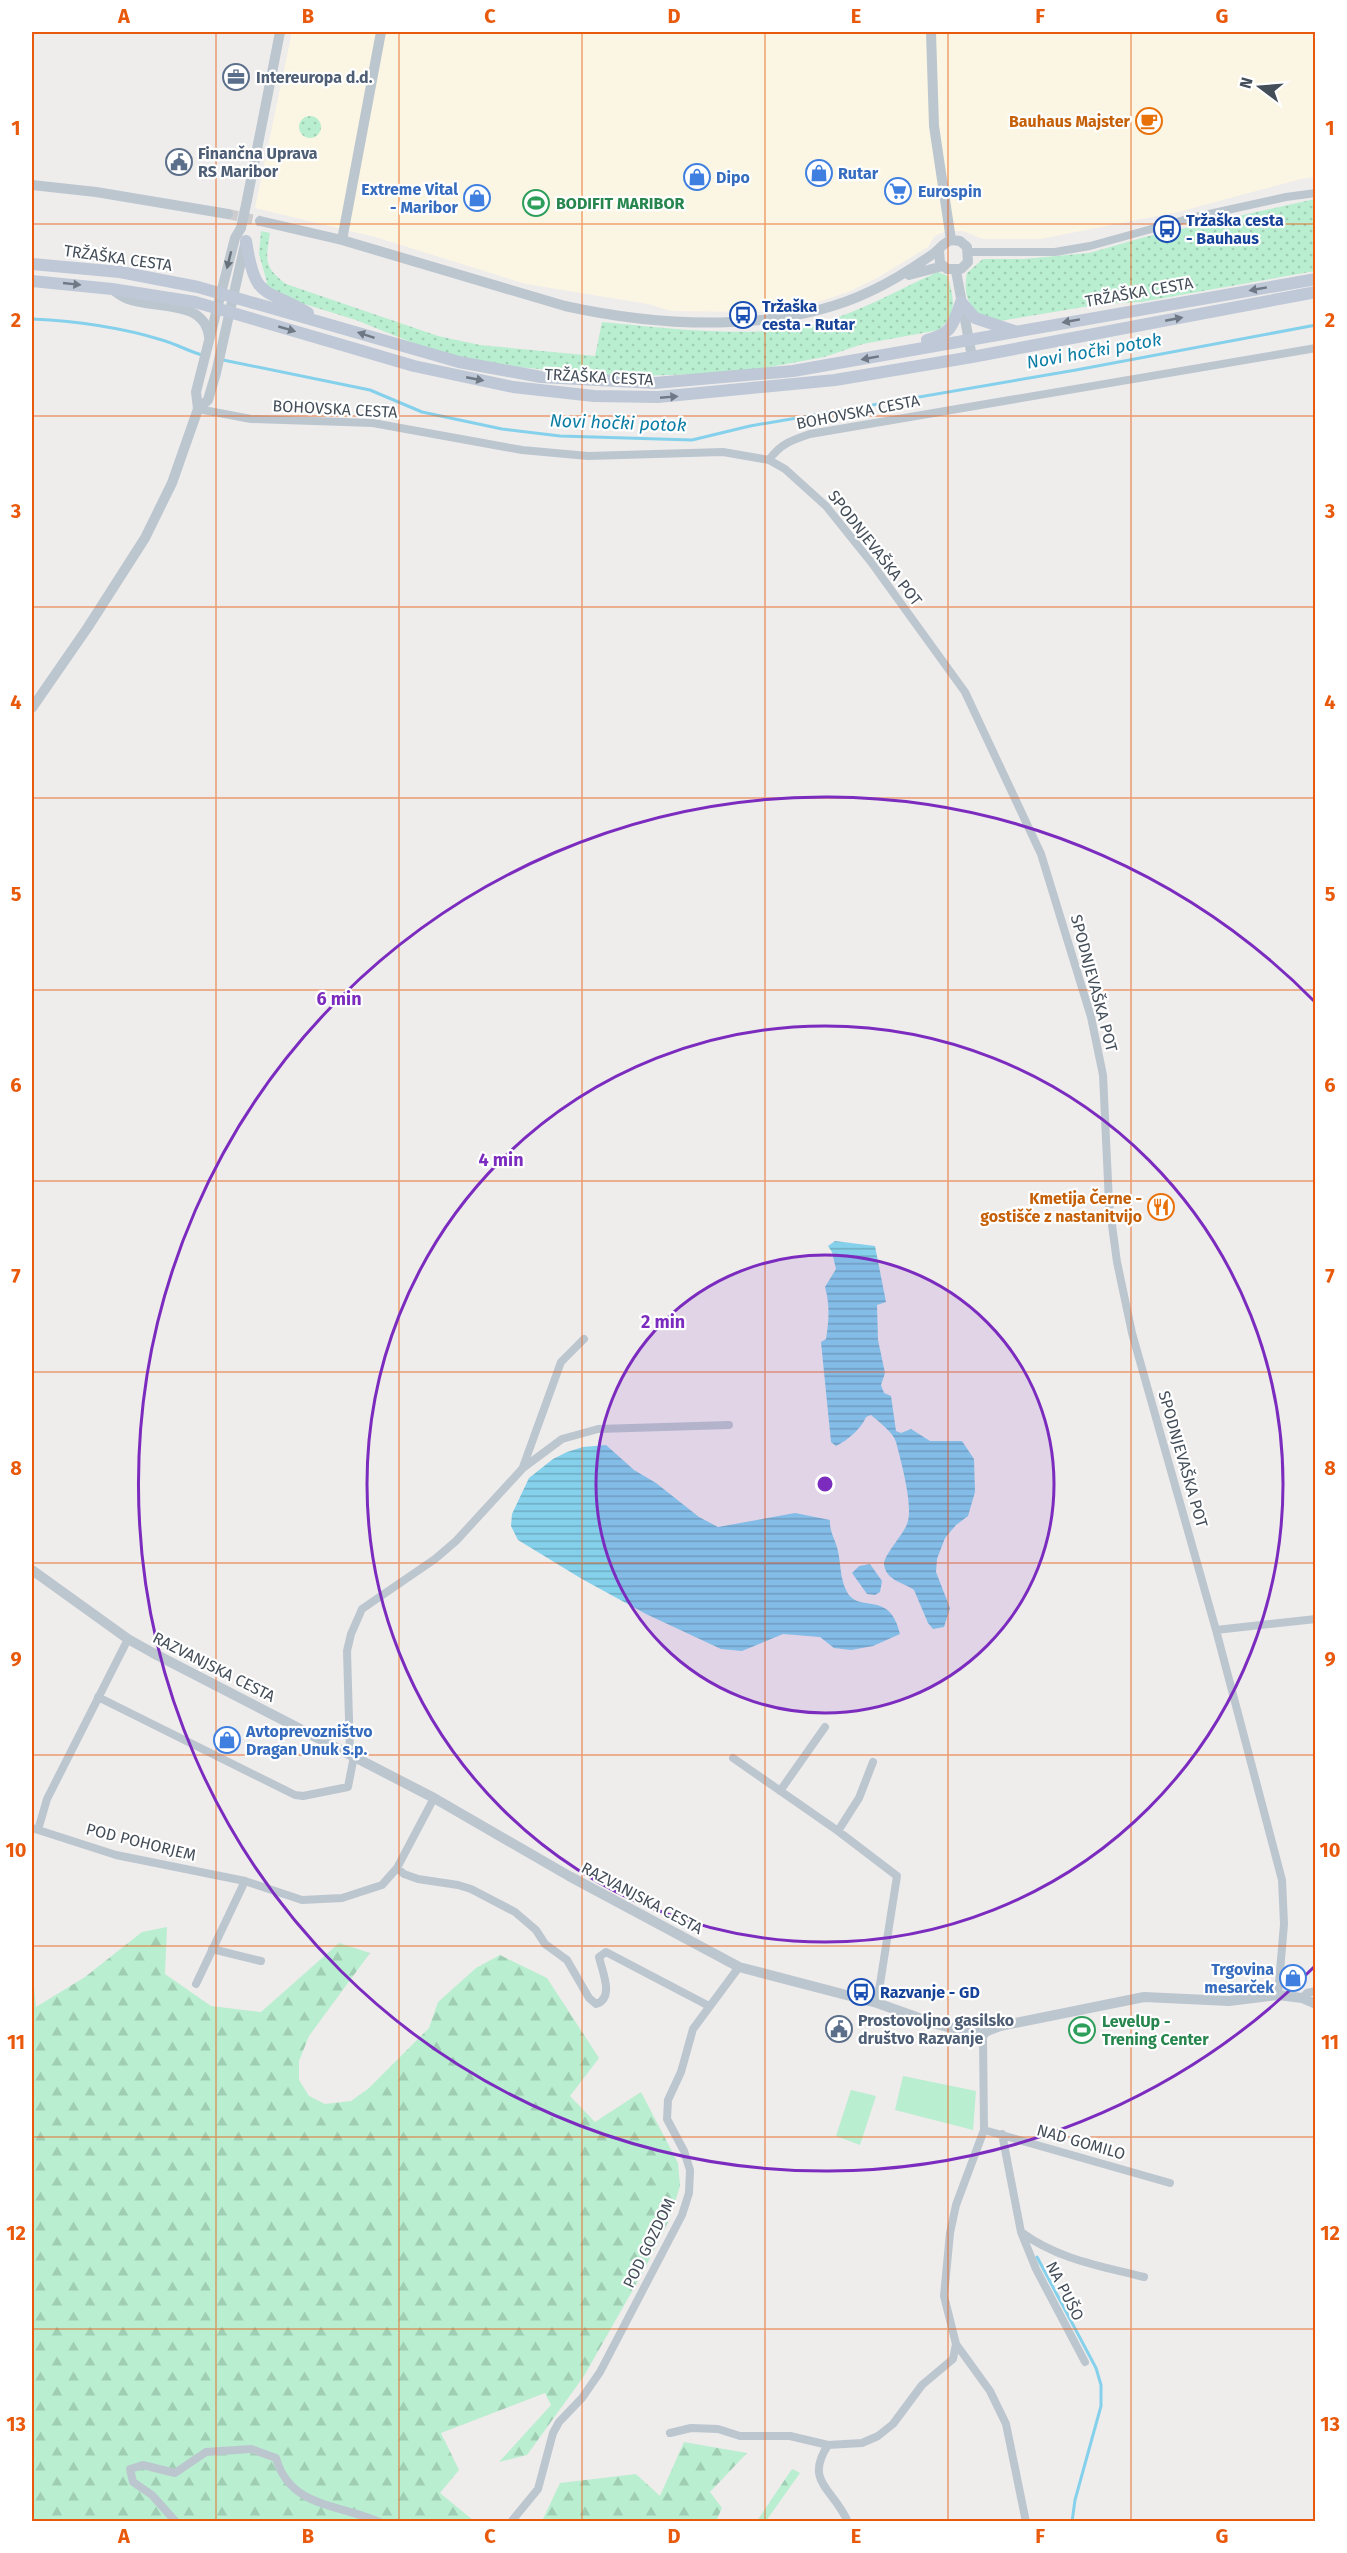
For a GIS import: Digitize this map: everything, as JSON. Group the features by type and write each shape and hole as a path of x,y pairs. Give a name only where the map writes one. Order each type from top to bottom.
{"main road":[{"path":"246,241 250,269 259,286 266,293 320,320"},
{"name":"TRŽAŠKA CESTA","path":"32,264 129,274 221,293 459,362 541,377 655,383 793,371 1316,279"},
{"name":"TRŽAŠKA CESTA","path":"32,281 166,297 218,309 414,366 458,376 535,390 594,396 658,398 835,380 972,357 1316,292"},
{"path":"894,354 909,344 942,337 951,326 961,302 975,318 1015,331"}],"street":[{"path":"32,708 145,538 172,483 198,409 196,392 235,238 241,228 280,32"},
{"path":"342,240 381,32"},
{"path":"931,32 934,126 951,240"},
{"path":"32,185 96,192 228,214"},
{"path":"969,252 1055,252 1090,246 1191,218 1286,197 1316,193"},
{"path":"260,221 342,240 565,306 593,312 682,320 728,322 787,318 848,302 897,278 951,240 960,241 969,252 968,262 956,271"},
{"path":"198,409 208,400 231,313 246,241 241,228"},
{"path":"939,250 939,259 943,266"},
{"path":"897,278 943,266 956,271"},
{"path":"956,271 972,357"},
{"path":"112,289 128,299 193,312 203,320 207,327 209,341"},
{"name":"BOHOVSKA CESTA","path":"198,409 251,419 373,423 522,450 588,456 723,452 769,460 787,441 810,434 1316,348"},
{"name":"SPODNJEVAŠKA POT","path":"769,460 785,469 825,506 871,562 964,692 1041,854 1091,1017 1103,1075 1109,1203 1117,1262 1132,1332 1216,1630 1282,1880 1284,1924 1278,1995"},
{"path":"522,1468 561,1362 584,1339"},
{"path":"98,1697 295,1795 303,1796 348,1787 352,1755 347,1652 351,1634 362,1609 435,1559 456,1541 522,1468 562,1439 598,1430 729,1425"},
{"name":"RAZVANJSKA CESTA","path":"32,1570 128,1639 434,1798 569,1876 740,1967 877,2003 936,2025 985,2034 1011,2024 1144,1997 1229,2001 1278,1995 1302,1998 1316,2004"},
{"path":"1216,1630 1316,1619"},
{"path":"35,1829 47,1799 128,1639"},
{"path":"780,1791 825,1726"},
{"path":"733,1758 838,1831 897,1876 877,2003"},
{"path":"838,1831 859,1798 873,1762"},
{"name":"POD POHORJEM","path":"35,1829 116,1855 245,1881 302,1900 342,1898 382,1885 398,1868 434,1798"},
{"path":"398,1868 404,1874 418,1879 458,1885 503,1905 536,1930 545,1944 567,1960 589,1998 596,2004 604,2000 607,1992 599,1957 606,1952 709,2006"},
{"path":"196,1984 245,1881"},
{"path":"212,1949 261,1961"},
{"name":"POD GOZDOM","path":"511,2522 538,2489 553,2433 559,2422 582,2398 600,2372 682,2215 689,2193 690,2170 684,2151 667,2119 668,2100 681,2072 693,2029 740,1967"},
{"path":"1302,1998 1307,1992 1316,1991"},
{"path":"985,2034 984,2130 956,2205 950,2233 944,2296 956,2344 990,2391 1006,2424 1026,2522"},
{"name":"NAD GOMILO","path":"984,2130 1170,2183"},
{"name":"NA PUŠO","path":"1002,2134 1021,2232 1036,2269 1085,2362"},
{"path":"1021,2232 1038,2245 1059,2254 1144,2277"},
{"path":"670,2433 691,2428 718,2429 740,2436 790,2436 828,2445 862,2443 878,2436 893,2424 922,2385 953,2359 956,2344"},
{"path":"828,2445 816,2469 820,2480 848,2522"},
{"path":"176,2522 152,2495 133,2482 130,2469 143,2465 175,2473 206,2452 251,2449 276,2458 280,2475 301,2496 379,2522"}],"shaded area":[{"path":"292,32 1315,32 1315,177 1178,212 1040,239 983,239 963,231 946,231 935,236 928,247 879,277 848,292 815,303 759,312 671,311 648,304 526,284 375,237 255,208"}],"green space":[{"path":"310,116 318,119 321,127 318,135 310,138 302,135 299,127 302,119"},
{"path":"1315,199 1315,271 1141,302 1102,304 994,322 979,314 967,297 967,273 983,259 1023,259 1089,253 1145,237"},
{"path":"261,231 270,233 268,262 273,272 286,284 438,336 480,345 595,356 602,322 741,332 796,328 821,323 851,312 938,272 948,276 953,305 950,317 939,330 863,344 824,357 759,369 640,376 518,367 450,355 356,320 285,298 264,286 267,282 259,254"},
{"path":"167,1927 165,1974 211,2006 261,2012 339,1943 370,1953 309,2036 299,2061 299,2080 309,2096 325,2104 351,2101 369,2088 429,2028 438,2002 476,1968 500,1955 547,1978 599,2058 570,2096 595,2122 641,2092 678,2163 680,2186 670,2218 643,2272 584,2376 527,2455 499,2462 551,2405 545,2393 441,2433 459,2470 440,2493 474,2521 32,2521 32,1967 36,2007 85,1977 142,1932"},
{"path":"903,2076 976,2091 973,2130 895,2110"},
{"path":"851,2090 876,2096 860,2145 836,2136"},
{"path":"684,2442 747,2453 710,2492 722,2508 716,2521 542,2521 560,2483 636,2474 660,2496"},
{"path":"792,2469 800,2473 766,2521 757,2521"}],"water":[{"path":"835,1241 875,1246 886,1302 877,1305 878,1340 885,1373 881,1385 884,1393 891,1396 896,1431 901,1433 911,1429 930,1441 962,1441 974,1459 975,1492 968,1516 945,1538 937,1559 936,1572 950,1608 944,1627 933,1629 928,1623 914,1590 891,1578 885,1570 885,1560 905,1529 909,1517 906,1484 894,1438 871,1415 866,1417 845,1441 836,1446 831,1442 821,1342 826,1339 828,1319 825,1287 836,1269 832,1252 828,1246"},
{"path":"606,1445 634,1470 656,1483 699,1517 718,1527 795,1513 830,1520 847,1592 859,1602 874,1604 889,1612 900,1634 873,1646 851,1650 834,1648 820,1637 783,1634 742,1651 721,1649 646,1614 518,1540 511,1526 512,1514 529,1478 553,1459 567,1452 583,1447"},
{"path":"870,1564 882,1581 880,1592 875,1595 867,1594 852,1573 859,1566"}],"waterway":[{"name":"Novi hočki potok","path":"32,319 114,328 167,342 202,355"},
{"name":"Novi hočki potok","path":"223,360 370,390 422,412 502,429 560,436 692,440 750,426 1076,370 1316,325"},
{"path":"1037,2257 1096,2368 1101,2385 1101,2406 1075,2500 1072,2522"}],"tunnel":[{"path":"228,214 260,221"}],"place":[{"name":"Intereuropa d.d.","path":"236,77"},
{"name":"Bauhaus Majster","path":"1149,121"},
{"name":"Finančna Uprava RS Maribor","path":"179,162"},
{"name":"Rutar","path":"819,173"},
{"name":"Dipo","path":"697,177"},
{"name":"Eurospin","path":"898,191"},
{"name":"Extreme Vital - Maribor","path":"477,198"},
{"name":"BODIFIT MARIBOR","path":"536,203"},
{"name":"Tržaška cesta - Bauhaus","path":"1167,229"},
{"name":"Tržaška cesta - Rutar","path":"743,315"},
{"name":"Kmetija Černe - gostišče z nastanitvijo","path":"1161,1207"},
{"name":"Avtoprevozništvo Dragan Unuk s.p.","path":"227,1740"},
{"name":"Trgovina mesarček","path":"1293,1978"},
{"name":"Razvanje - GD","path":"861,1992"},
{"name":"Prostovoljno gasilsko društvo Razvanje","path":"839,2029"},
{"name":"LevelUp - Trening Center","path":"1082,2030"}]}
